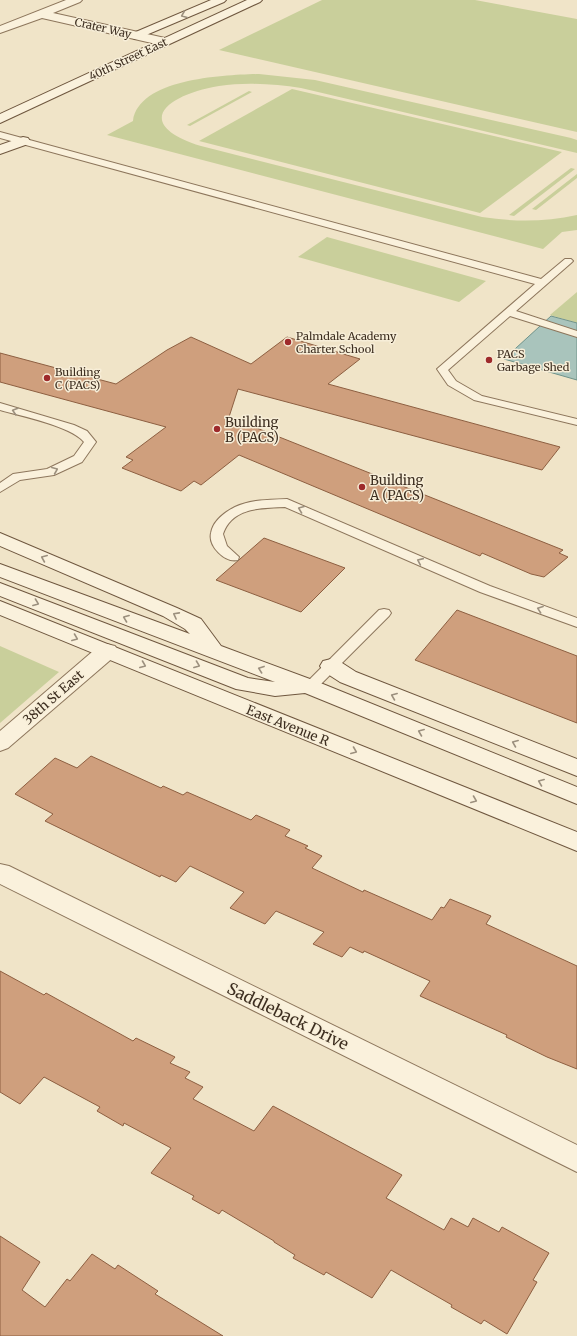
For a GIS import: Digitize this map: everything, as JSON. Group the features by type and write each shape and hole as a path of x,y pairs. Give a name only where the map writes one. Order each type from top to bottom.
{"main road":[{"path":"0,30 76,0"},
{"path":"135,36 220,0"},
{"name":"40th Street East","path":"0,119 256,0"},
{"name":"Crater Way","path":"41,14 165,42"},
{"path":"0,150 24,141"},
{"path":"0,539 170,612 194,624 214,651"},
{"path":"0,570 310,687 577,796"},
{"path":"0,589 244,684 275,689 310,687"},
{"name":"East Avenue R","path":"0,608 577,842"},
{"name":"38th St East","path":"0,743 107,651"},
{"path":"331,666 348,677 577,768"},
{"name":"Saddleback Drive","path":"0,874 577,1159"}],"lane":[{"path":"0,135 543,283"},
{"path":"568,261 442,369 452,383 478,398 577,422"},
{"path":"509,312 577,334"},
{"path":"0,406 70,427 83,433 90,442 78,459 50,472 17,477 0,488"},
{"path":"233,557 220,547 216,537 219,527 231,515 246,507 262,504 287,504 485,589 577,623"},
{"path":"310,687 384,613"}],"green space":[{"path":"322,0 475,0 577,19 577,132 219,50"},
{"path":"259,74 315,80 571,138 577,140 577,153 301,88 270,85 239,84 219,86 201,90 185,96 172,102 164,110 162,119 166,128 179,137 201,146 482,217 506,220 530,220 553,219 577,215 577,230 562,232 543,249 107,135 133,121 139,107 150,96 167,87 206,78"},
{"path":"292,89 562,152 480,213 199,141"},
{"path":"249,91 252,92 190,126 187,125"},
{"path":"571,168 575,169 514,216 509,215"},
{"path":"577,174 577,178 536,210 532,209"},
{"path":"327,237 486,281 459,302 298,257"},
{"path":"577,292 577,323 550,315"},
{"path":"0,646 59,672 0,723"}],"water":[{"path":"551,316 577,323 577,380 504,359"}],"building":[{"path":"191,337 251,364 287,337 360,359 328,384 560,447 542,470 238,389 229,417 563,550 559,553 568,557 544,577 531,574 482,553 480,556 239,455 201,485 194,481 181,491 122,468 133,460 126,457 166,427 0,382 0,353 116,384 167,350"},
{"path":"264,538 345,568 301,612 216,580"},
{"path":"457,610 577,656 577,723 415,660"},
{"path":"91,756 161,788 163,786 183,795 187,792 251,820 256,815 290,830 285,836 308,846 305,848 322,856 312,868 363,892 364,890 432,920 441,907 444,908 450,899 491,916 486,924 577,966 577,1069 547,1057 506,1037 507,1035 420,996 430,981 364,951 363,953 350,947 342,957 313,944 324,932 276,911 265,924 230,908 244,892 190,866 176,882 161,875 160,877 45,821 53,814 15,794 55,758 77,768"},
{"path":"0,971 44,995 46,993 133,1041 136,1038 175,1057 170,1063 190,1072 185,1078 203,1087 193,1099 254,1131 273,1106 402,1175 386,1198 444,1230 451,1218 468,1227 473,1218 499,1232 502,1227 549,1253 533,1280 537,1282 507,1334 484,1320 481,1324 451,1307 452,1305 391,1270 372,1298 326,1272 324,1275 293,1258 295,1255 274,1241 222,1210 219,1214 192,1199 194,1196 151,1173 171,1148 124,1123 123,1126 97,1111 100,1107 44,1077 20,1104 0,1092"},
{"path":"0,1236 40,1262 22,1290 45,1307 67,1279 70,1281 92,1254 115,1269 118,1265 158,1291 155,1294 223,1336 0,1336"}],"place":[{"name":"Palmdale Academy Charter School","path":"288,342"},
{"name":"PACS Garbage Shed","path":"489,360"},
{"name":"Building C (PACS)","path":"47,378"},
{"name":"Building B (PACS)","path":"217,429"},
{"name":"Building A (PACS)","path":"362,487"}]}
